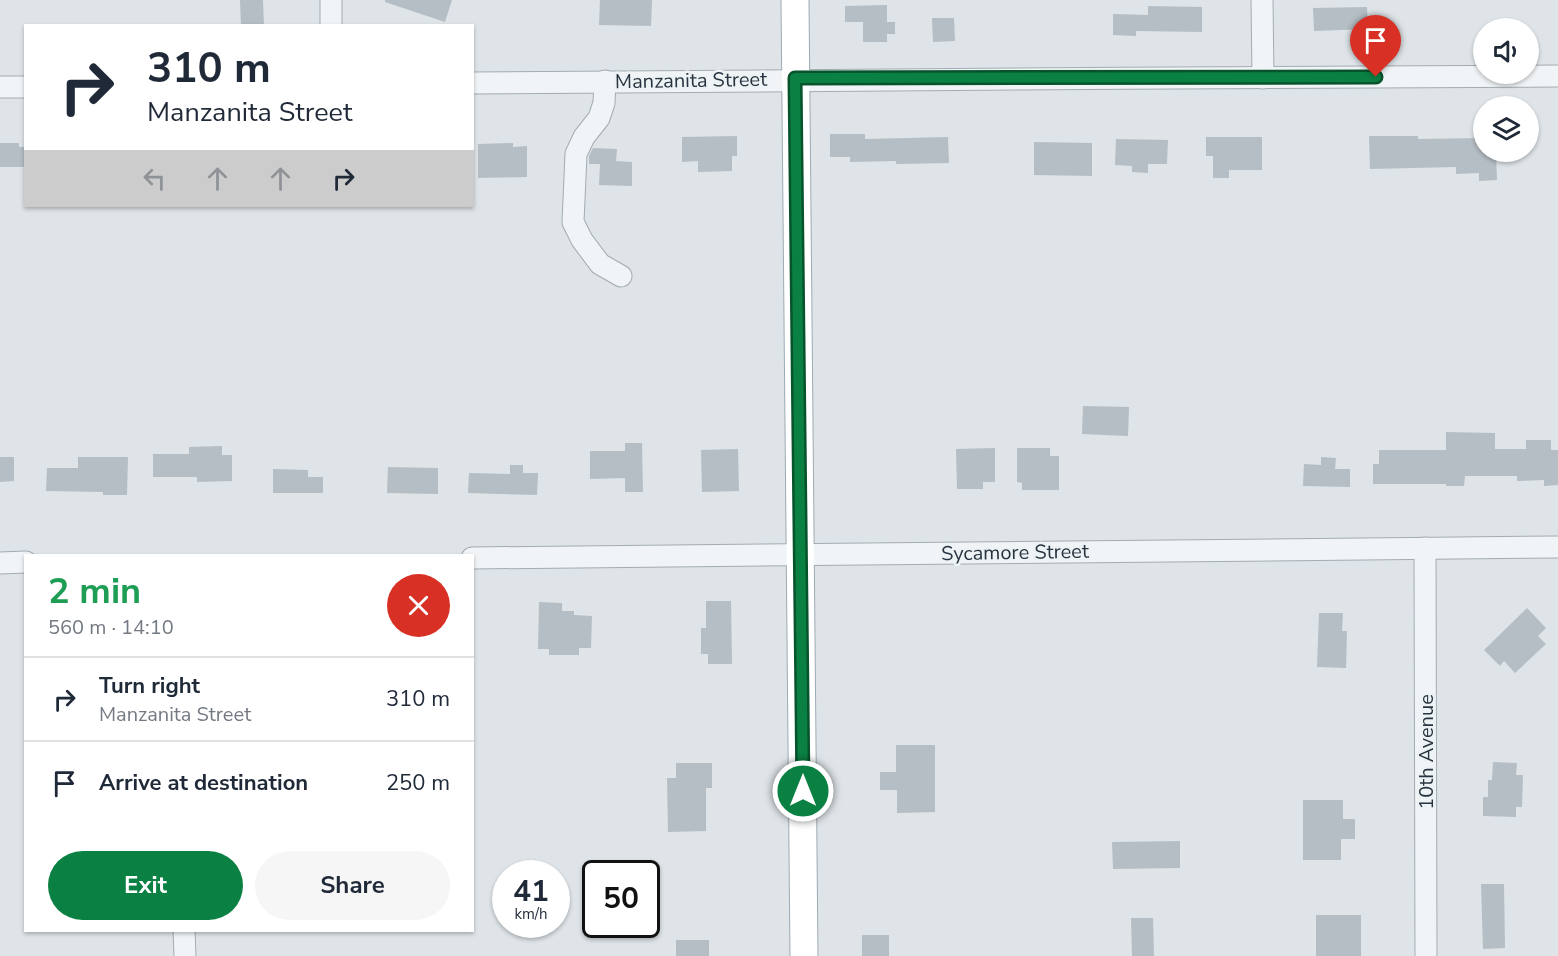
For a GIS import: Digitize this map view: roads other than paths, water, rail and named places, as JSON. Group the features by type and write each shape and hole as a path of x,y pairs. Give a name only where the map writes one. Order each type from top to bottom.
{"main road":[{"path":"795,0 804,956"}],"street":[{"path":"331,0 331,24"},
{"path":"1262,0 1263,78"},
{"name":"Manzanita Street","path":"474,83 795,78 1558,76"},
{"path":"605,81 604,103 599,118 584,137 576,154 573,222 582,240 600,264 621,276"},
{"path":"0,87 24,87"},
{"name":"Sycamore Street","path":"474,558 1558,547"},
{"name":"10th Avenue","path":"1425,548 1426,956"},
{"path":"0,562 24,562"},
{"path":"184,932 185,956"}]}
